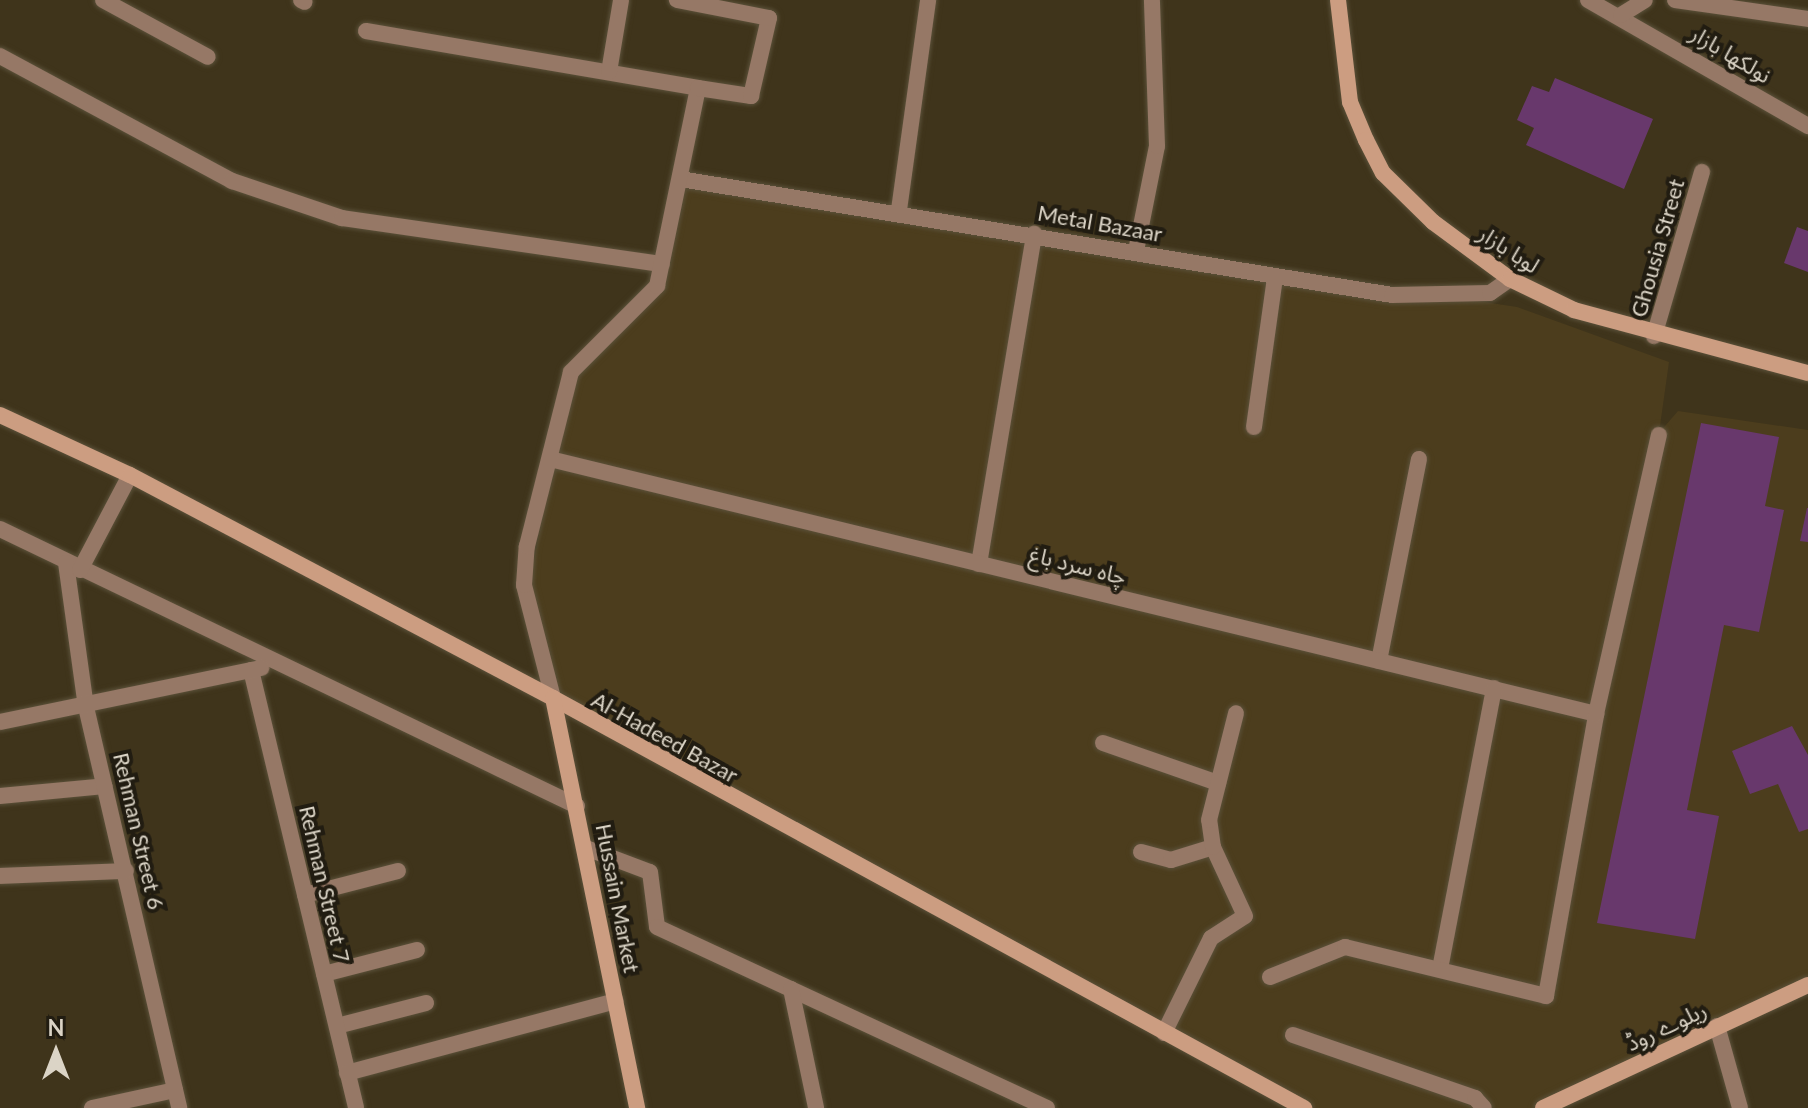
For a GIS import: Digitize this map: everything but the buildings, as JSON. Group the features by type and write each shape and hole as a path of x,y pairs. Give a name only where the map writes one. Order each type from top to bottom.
{"street":[{"path":"103,0 208,57"},
{"path":"609,72 621,0"},
{"path":"366,31 751,96 769,18 677,0"},
{"path":"899,210 928,0"},
{"path":"1136,251 1157,146 1152,0"},
{"name":"لوہا بازار","path":"1338,0 1350,102 1383,173 1510,279 1654,336 1808,373"},
{"name":"نولکھا بازار","path":"1588,0 1621,15 1808,126"},
{"path":"1621,15 1645,0"},
{"path":"1675,0 1808,19"},
{"path":"0,56 232,181 342,218 662,264"},
{"path":"553,698 524,585 550,459 571,372 657,286 698,88"},
{"name":"Ghousia Street","path":"1654,336 1702,172"},
{"name":"Metal Bazaar","path":"680,179 899,210 1275,278 1392,295 1490,293 1510,279"},
{"path":"979,564 1034,234"},
{"path":"1254,427 1275,278"},
{"name":"Al-Hadeed Bazar","path":"0,415 130,475 553,698 1304,1108"},
{"path":"1270,977 1345,947 1546,996 1596,714 1659,435"},
{"name":"چاہ سرد باغ","path":"550,459 1596,714"},
{"path":"1379,661 1419,459"},
{"path":"73,566 130,475"},
{"path":"1,530 577,806"},
{"name":"Rehman Street 6","path":"73,566 86,707 179,1108"},
{"path":"0,722 86,707 279,664"},
{"name":"Rehman Street 7","path":"251,670 356,1108"},
{"path":"1440,969 1494,688"},
{"name":"Hussain Market","path":"553,698 637,1108"},
{"path":"1164,1033 1211,938 1245,916 1213,847 1209,820 1236,713"},
{"path":"1103,743 1218,783"},
{"path":"0,796 105,786"},
{"path":"1141,852 1171,860 1213,847"},
{"path":"586,848 650,872 657,927 1047,1108"},
{"path":"0,876 126,871"},
{"path":"305,895 398,871"},
{"path":"324,974 417,950"},
{"name":"ریلوے روڈ","path":"1543,1108 1808,985"},
{"path":"791,989 816,1108"},
{"path":"347,1073 616,1001"},
{"path":"337,1026 426,1003"},
{"path":"1717,1026 1740,1108"},
{"path":"1293,1035 1475,1098 1484,1108"},
{"path":"92,1108 175,1090"}],"shaded area":[{"path":"680,179 1517,307 1669,362 1659,433 1678,411 1808,430 1808,977 1543,1108 1305,1108 553,698 527,596 571,372 645,298"}]}
